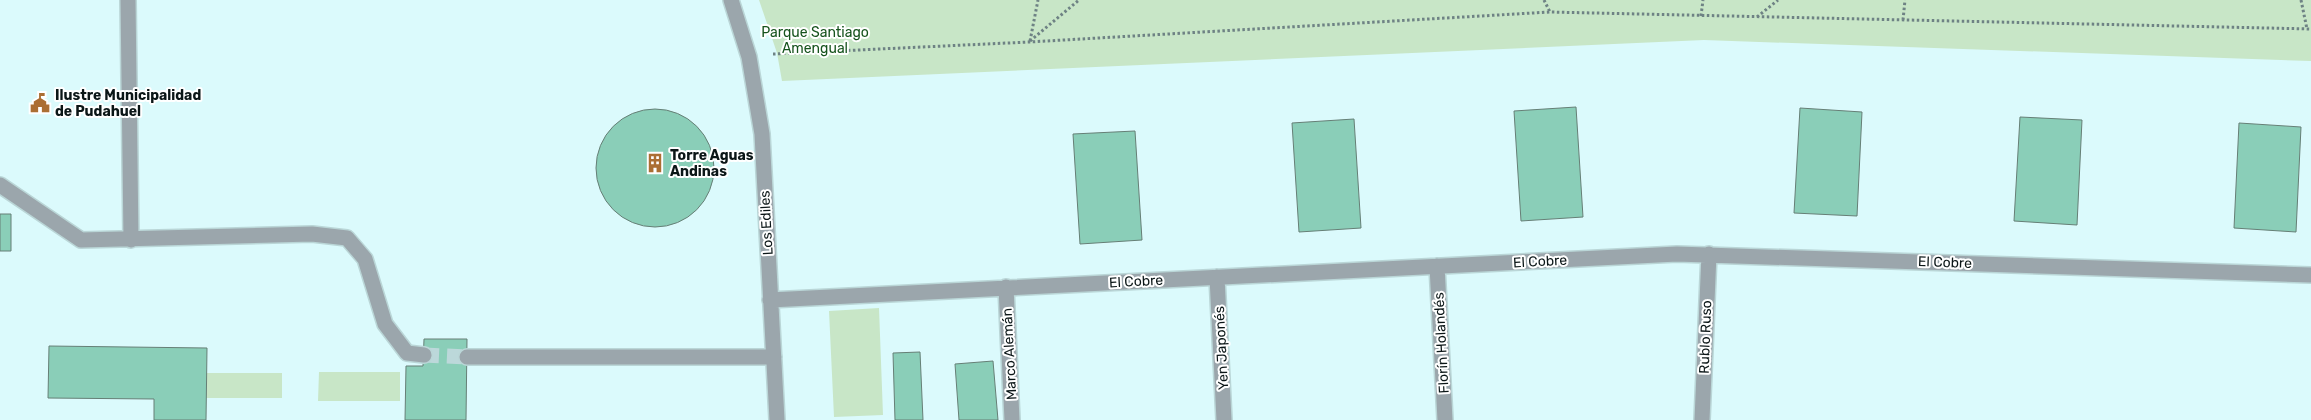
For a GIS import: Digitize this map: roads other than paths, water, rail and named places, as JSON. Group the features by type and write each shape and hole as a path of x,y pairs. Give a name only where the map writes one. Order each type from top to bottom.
{"street":[{"path":"128,0 131,240"},
{"name":"Los Ediles","path":"731,0 748,57 762,134 777,420"},
{"path":"0,185 81,240 312,234 347,238 365,259 385,324 407,353 424,355"},
{"name":"El Cobre","path":"770,300 1709,254 2311,275"},
{"name":"Rublo Ruso","path":"1702,420 1709,254"},
{"name":"Florín Holandés","path":"1438,266 1445,420"},
{"name":"Yen Japonés","path":"1217,277 1224,420"},
{"name":"Marco Alemán","path":"1006,288 1012,420"},
{"path":"467,357 497,359 774,357"}],"tunnel":[{"path":"424,355 467,357"}],"place":[{"name":"Ilustre Municipalidad de Pudahuel","path":"40,103"},
{"name":"Torre Aguas Andinas","path":"655,163"}],"park label":[{"name":"Parque Santiago Amengual","path":"815,40"}]}
